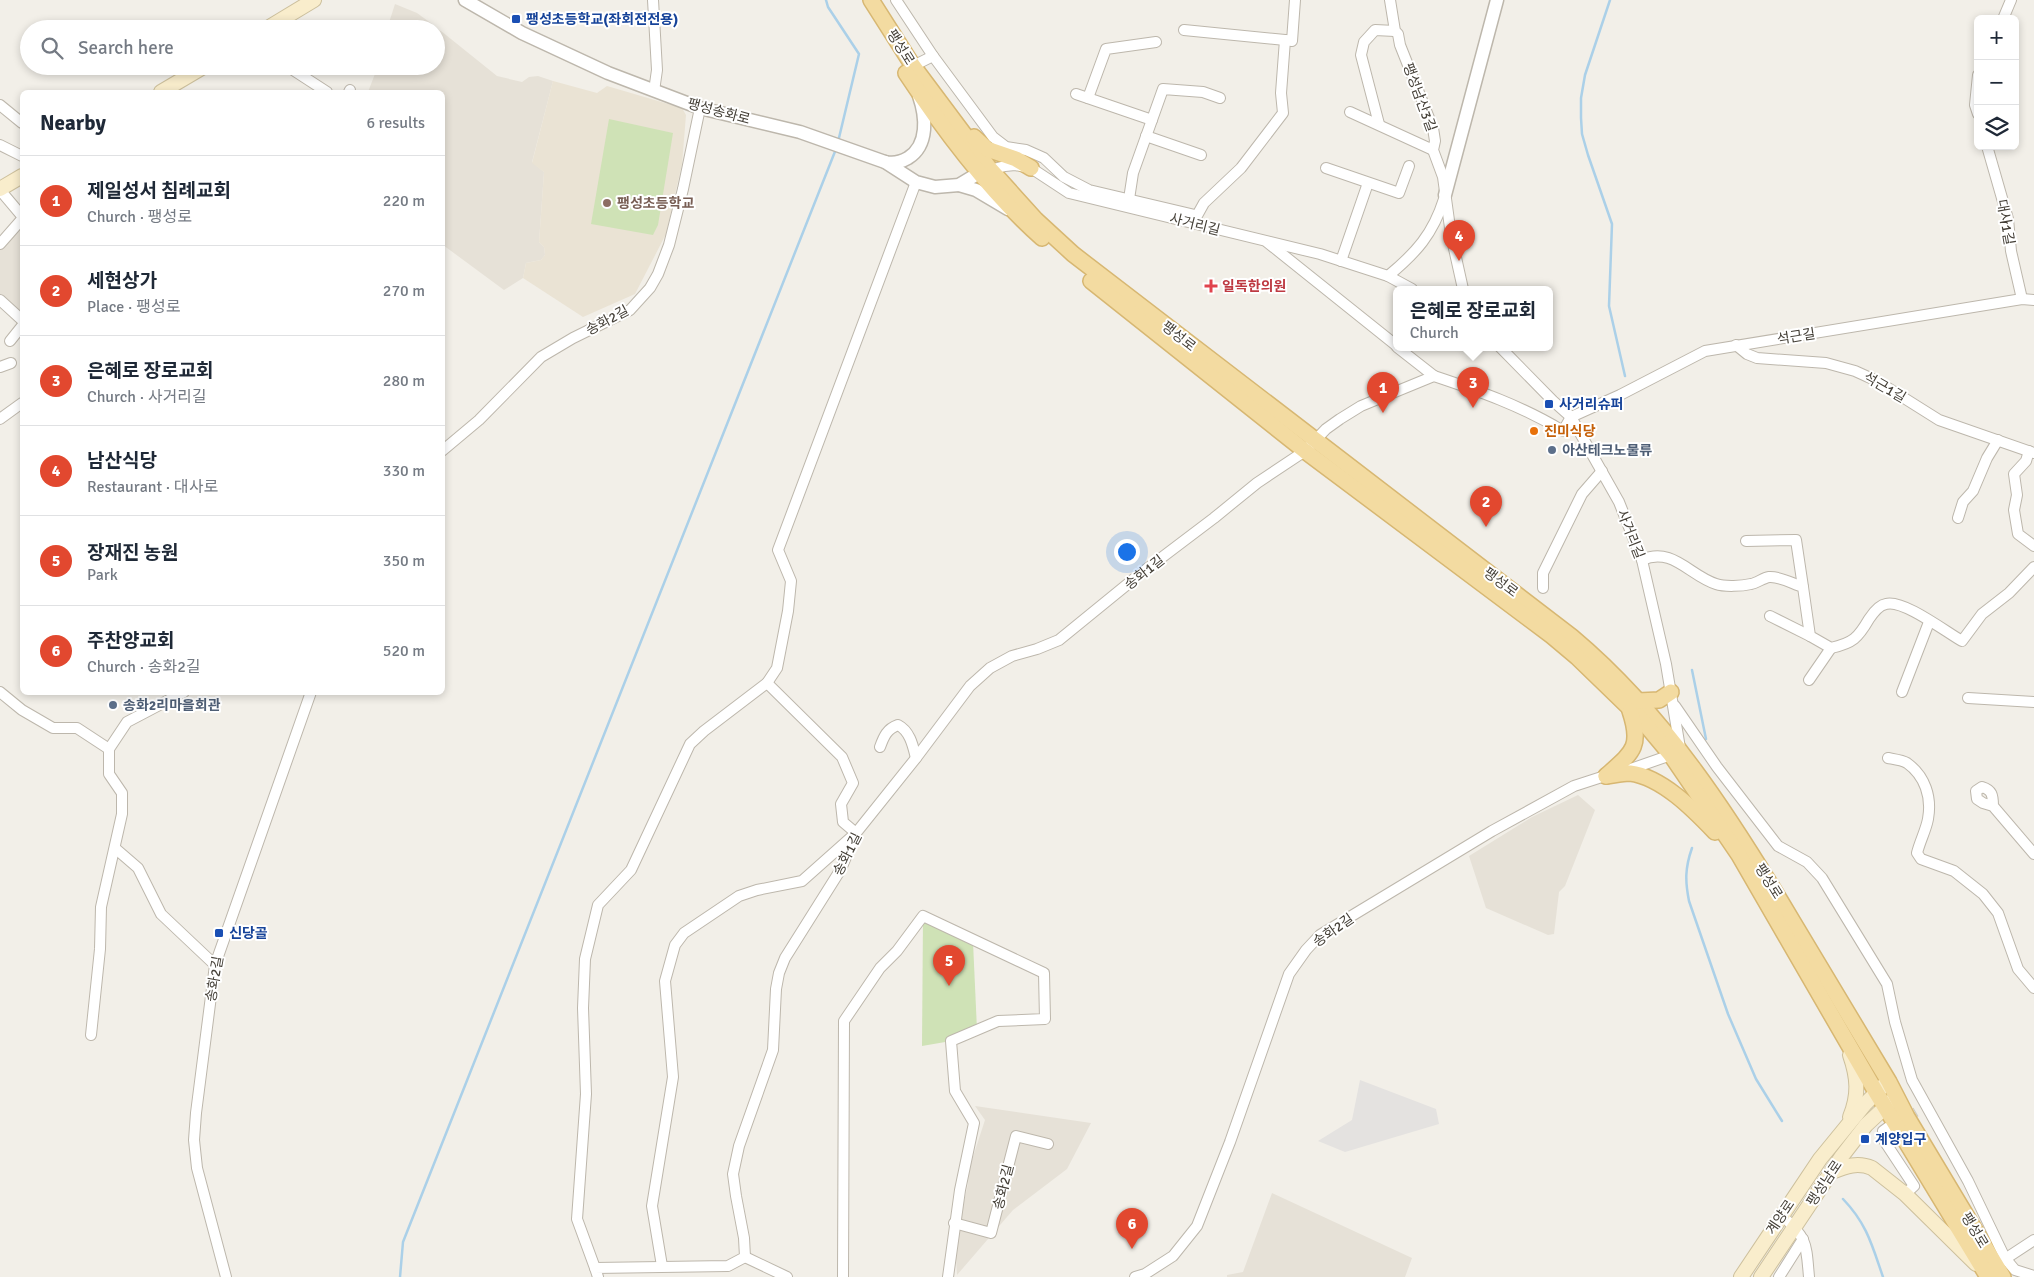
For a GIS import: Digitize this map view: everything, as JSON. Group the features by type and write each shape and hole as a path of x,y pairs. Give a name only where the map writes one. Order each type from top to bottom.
{"main road":[{"path":"281,20 314,0"},
{"name":"팽성로","path":"861,0 917,88 985,171 1073,254 1310,446 1552,636 1633,704 1716,798 1889,1082 1995,1270"},
{"name":"팽성로","path":"871,0 913,66 961,128 985,171 1012,211 1099,287 1310,446"},
{"path":"164,90 189,75"},
{"path":"961,128 988,149 1016,159 1031,168"},
{"path":"0,190 20,177"},
{"path":"1606,776 1624,759 1635,742 1636,729 1633,704 1672,697"},
{"name":"팽성로","path":"1675,752 1749,872 1884,1106 1995,1270"},
{"path":"1606,776 1625,773 1635,774 1670,792 1687,804 1749,872"},
{"path":"1840,1135 1851,1115 1856,1096 1857,1075 1846,1040"},
{"path":"1840,1135 1876,1092 1889,1082"},
{"name":"팽성남로","path":"1761,1277 1799,1233 1832,1172 1866,1125 1884,1106 1897,1097"},
{"name":"계양로","path":"1741,1277 1820,1159 1840,1135"},
{"path":"1832,1172 1849,1165 1866,1165 1872,1168 1995,1270"}],"street":[{"name":"팽성송화로","path":"465,0 522,33 608,73 700,108 800,132 837,145 885,162 916,182 935,187 959,185 985,171"},
{"path":"653,0 657,70 654,91"},
{"path":"896,0 933,56 993,137 1001,144 1037,154 1049,162 1064,177 1089,190 1194,220 1204,203 1241,168 1282,114 1281,94 1285,40"},
{"path":"1184,30 1292,41 1295,0"},
{"name":"팽성남산3길","path":"1390,0 1395,31 1398,34 1400,45 1433,128 1435,141 1433,150 1443,177 1456,264 1462,286"},
{"path":"1388,276 1419,248 1438,217 1497,0"},
{"path":"2005,15 2012,0"},
{"path":"1380,124 1362,64 1362,48 1364,42 1375,30 1395,31"},
{"path":"1088,98 1106,49 1156,42"},
{"path":"913,66 933,56"},
{"path":"301,75 324,90"},
{"path":"885,162 895,163 906,159 920,146 925,123 917,88"},
{"path":"1129,200 1133,172 1163,89 1202,92 1220,98"},
{"path":"1076,94 1152,120"},
{"path":"0,105 20,121"},
{"name":"송화2길","path":"445,448 479,420 541,357 572,338 630,310 650,288 658,274 669,245 700,108"},
{"path":"1350,112 1380,124 1433,150"},
{"path":"1146,136 1201,156"},
{"path":"0,145 20,155"},
{"name":"대사1길","path":"1988,150 2008,219 2011,250 2022,299"},
{"name":"사거리길","path":"985,171 1015,165 1031,168 1069,192 1194,220 1341,261 1388,276 1406,286"},
{"path":"1326,168 1399,193 1409,166"},
{"path":"787,1277 745,1257 728,1266 662,1266 596,1273 577,1219 586,1094 583,1008 585,959 598,905 632,870 690,744 767,683 777,668 788,611 791,581 778,550 916,182"},
{"path":"1341,261 1368,183"},
{"path":"959,185 984,194 1012,211"},
{"path":"0,190 20,215"},
{"path":"0,244 20,220"},
{"path":"1266,241 1393,344"},
{"name":"석근길","path":"1434,376 1499,398 1537,415 1564,431 1572,416 1620,395 1705,351 2022,299 2034,300"},
{"path":"0,300 20,318"},
{"path":"10,340 20,328"},
{"name":"석근1길","path":"1736,345 1747,354 1757,358 1826,363 1855,371 1877,381 1939,420 2031,452 2026,461 2014,474 2017,495 2014,510 2018,534 2034,546"},
{"path":"1402,351 1434,376"},
{"name":"사거리길","path":"1504,351 1553,401 1572,416 1619,502 1642,560 1672,697 1675,752"},
{"path":"0,367 11,363"},
{"name":"송화1길","path":"745,1257 744,1238 733,1174 739,1146 773,1050 776,989 779,972 785,958 841,869 856,833 970,686 990,668 1012,656 1037,650 1059,640 1257,483 1310,446 1326,429 1361,406 1434,376"},
{"path":"0,419 20,404"},
{"path":"1958,518 1963,502 1973,491 1987,458 1998,440"},
{"path":"1543,588 1543,573 1582,494 1602,471"},
{"path":"1746,541 1796,540 1810,636"},
{"path":"1642,560 1650,556 1662,556 1676,560 1716,585 1750,584 1769,577 1778,578 1802,587"},
{"path":"1809,680 1832,648 1845,645 1856,639 1877,609 1886,604 1905,607 1962,641 1982,614 2009,593 2034,567"},
{"path":"1770,616 1832,648"},
{"path":"1902,692 1929,622"},
{"path":"662,1266 652,1206 673,1077 665,981 675,945 684,933 739,896 757,890 802,881 856,833 843,822 841,804 853,783 842,757 767,683"},
{"path":"0,692 22,710 53,728 77,728 109,749"},
{"path":"91,1035 100,949 101,907 116,849 122,814 122,793 109,774 109,749 126,722 178,695"},
{"name":"송화2길","path":"226,1277 198,1168 194,1140 215,964 310,695"},
{"path":"1672,697 1717,767 1778,846 1806,862 1822,878 1852,924 1887,984 1895,1022 1921,1109 1953,1152 1995,1270"},
{"path":"1968,698 2034,702"},
{"path":"880,747 884,734 890,728 898,725 904,728 911,741 916,758"},
{"name":"송화2길","path":"1135,1277 1145,1274 1173,1256 1197,1226 1206,1206 1289,974 1306,950 1320,935 1492,831 1574,786 1675,752"},
{"path":"1888,758 1905,762 1922,779 1930,800 1928,820 1917,852 1921,859 1954,871 1983,894 1998,913 2018,969 2034,988"},
{"path":"1993,806 2034,854"},
{"path":"116,849 138,868 161,914 215,964"},
{"path":"843,1277 844,1021 880,968 897,951 923,916 1044,973 1045,1019 998,1021 951,1041 955,1091 974,1122 954,1223 948,1277"},
{"path":"1890,1126 1883,1131 1885,1142 1914,1186 1905,1194"},
{"name":"송화2길","path":"954,1223 991,1233 1016,1136 1048,1144"},
{"path":"1781,1215 1799,1233 1806,1244 1808,1277"},
{"path":"1780,1277 1799,1233"},
{"path":"1995,1270 2034,1240"},
{"path":"1995,1270 2015,1270 2034,1276"}],"shaded area":[{"path":"395,4 417,13 427,20 390,20"},
{"path":"445,34 497,76 522,82 529,77 538,76 553,81 532,162 544,172 539,242 544,247 545,255 541,260 526,263 523,278 504,290 445,246 445,90 369,90 375,75 445,75"},
{"name":"팽성초등학교","path":"553,81 597,93 607,86 682,108 686,115 682,164 666,234 635,294 583,317 523,278 526,263 541,260 545,255 544,247 539,242 544,172 532,163"},
{"path":"20,228 20,315 0,295 0,248"},
{"path":"1578,795 1595,810 1565,886 1559,892 1554,934 1548,935 1486,908 1469,856 1532,817"},
{"path":"1360,1080 1436,1109 1439,1124 1345,1152 1318,1141 1352,1120"},
{"path":"975,1106 1091,1123 1067,1169 1013,1210 957,1275 955,1241 968,1184 969,1169 985,1120"},
{"path":"1272,1193 1412,1258 1405,1277 1227,1277 1227,1275 1243,1272"}],"green space":[{"path":"609,119 673,133 658,225 653,235 591,224"},
{"path":"923,916 973,942 977,1030 951,1041 922,1046"}],"waterway":[{"path":"826,0 828,7 859,54 838,142"},
{"path":"1610,0 1585,75 1581,98 1581,118 1582,134 1588,155 1612,224 1609,306 1625,376"},
{"path":"400,1277 403,1242 836,149"},
{"path":"1692,670 1706,739"},
{"path":"1692,848 1686,874 1689,901 1728,1014 1756,1079 1782,1121"},
{"path":"1843,1199 1863,1226 1883,1277"}],"tunnel":[{"path":"1902,1120 1916,1112"}],"place":[{"name":"팽성초등학교(좌회전전용)","path":"516,19"},
{"name":"팽성초등학교","path":"607,203"},
{"name":"남산식당","path":"1459,261"},
{"name":"일독한의원","path":"1211,286"},
{"name":"사거리슈퍼","path":"1549,404"},
{"name":"은혜로 장로교회","path":"1473,408"},
{"name":"제일성서 침례교회","path":"1383,413"},
{"name":"진미식당","path":"1534,431"},
{"name":"아산테크노물류","path":"1552,450"},
{"name":"세현상가","path":"1486,527"},
{"name":"송화2리마을회관","path":"113,705"},
{"name":"신당골","path":"219,933"},
{"name":"장재진 농원","path":"949,986"},
{"name":"계양입구","path":"1865,1139"},
{"name":"주찬양교회","path":"1132,1249"}]}
